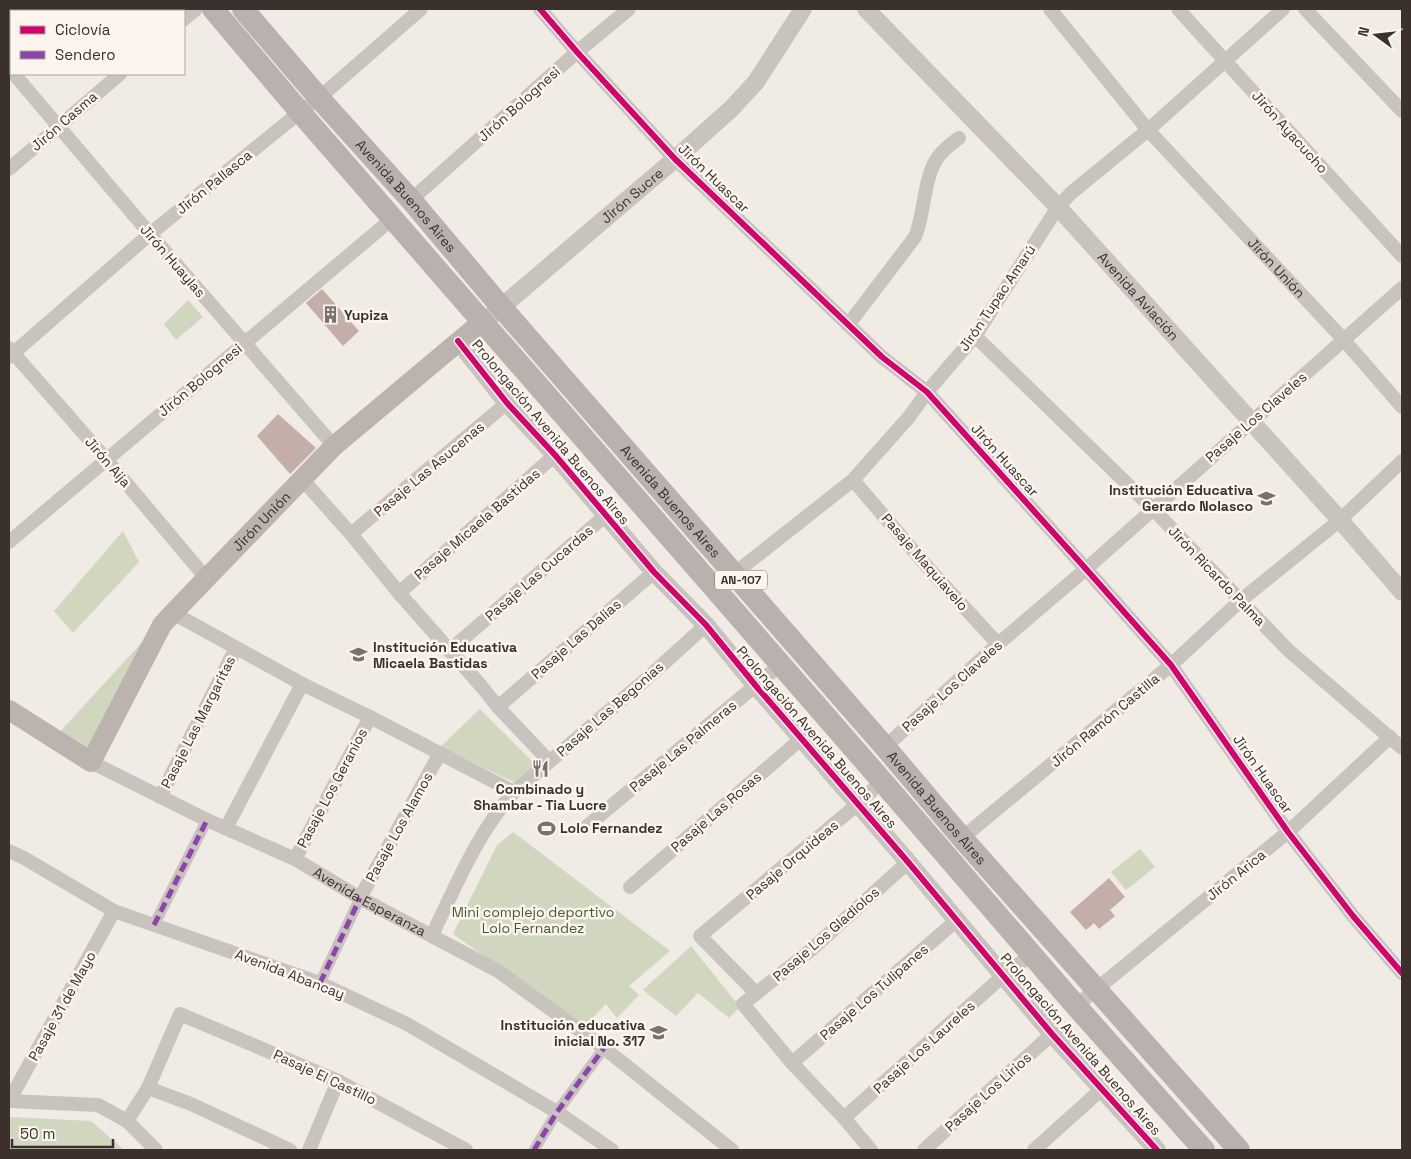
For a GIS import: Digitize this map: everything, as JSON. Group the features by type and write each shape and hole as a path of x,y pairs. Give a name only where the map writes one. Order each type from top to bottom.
{"main road":[{"name":"Avenida Buenos Aires","path":"213,9 716,592 882,780 1076,1006 1204,1150"},
{"name":"Avenida Buenos Aires","path":"243,9 735,573 962,838 1239,1150"},
{"name":"Jirón Unión","path":"90,762 162,625 334,446 438,361 482,322"},
{"name":"Avenida Esperanza","path":"9,710 90,762"}],"street":[{"path":"185,18 196,9"},
{"name":"Jirón Pallasca","path":"10,353 150,234 319,98 421,9"},
{"name":"Jirón Huascar","path":"540,9 675,159 882,357 927,392 1086,569 1171,665 1288,832 1353,916 1402,973"},
{"name":"Jirón Bolognesi","path":"411,200 577,52 629,9"},
{"name":"Jirón Sucre","path":"482,322 502,308 731,109 756,82 804,9"},
{"name":"Avenida Aviación","path":"866,9 1058,207 1340,520 1402,592"},
{"name":"Jirón Unión","path":"1050,9 1148,130 1344,340 1402,407"},
{"name":"Jirón Ayacucho","path":"1178,9 1402,256"},
{"name":"Jirón Tupac Amarú","path":"716,592 735,573 853,480 909,417 927,392 975,336 1058,207 1071,192 1148,130 1283,9"},
{"path":"1305,9 1402,111"},
{"name":"Jirón Huaylas","path":"15,75 334,446"},
{"name":"Jirón Casma","path":"9,169 119,75"},
{"path":"848,325 915,237 928,178 936,158 959,138"},
{"name":"Jirón Bolognesi","path":"9,542 393,218"},
{"name":"Pasaje Los Claveles","path":"885,746 1402,288"},
{"name":"Jirón Ricardo Palma","path":"975,336 1153,509 1288,650 1402,748"},
{"name":"Prolongación Avenida Buenos Aires","path":"458,342 507,403 555,455 654,572 706,625 1052,1034 1103,1088 1153,1149"},
{"name":"Jirón Aija","path":"10,353 106,459 206,578"},
{"name":"Pasaje Las Asucenas","path":"351,534 507,403"},
{"name":"Pasaje Micaela Bastidas","path":"399,593 555,455"},
{"name":"Jirón Ramón Castilla","path":"962,838 1171,665 1240,600 1340,520 1402,461"},
{"path":"302,479 498,707 549,762"},
{"name":"Pasaje Maquiavelo","path":"853,480 930,570 998,644"},
{"name":"Pasaje Las Cucardas","path":"450,650 606,515"},
{"name":"Pasaje Las Dalias","path":"498,707 654,572"},
{"path":"173,613 302,684 514,792"},
{"name":"Pasaje Las Begonias","path":"432,935 478,842 499,808 514,792 652,674 706,625"},
{"name":"Pasaje Las Margaritas","path":"160,797 236,648"},
{"name":"Pasaje Las Palmeras","path":"586,827 780,665"},
{"path":"226,828 302,684"},
{"name":"Pasaje Los Geranios","path":"295,859 370,717"},
{"name":"Pasaje Las Rosas","path":"630,887 802,738"},
{"name":"Jirón Arica","path":"1076,1006 1288,832 1390,738"},
{"name":"Pasaje Los Alamos","path":"320,983 360,898 440,753"},
{"name":"Avenida Esperanza","path":"90,762 207,820 295,859 360,898 498,971 604,1048 732,1150"},
{"name":"Pasaje Orquideas","path":"756,993 700,936 858,804 882,780"},
{"path":"154,925 207,820"},
{"name":"Avenida Abancay","path":"9,851 114,911 320,983 407,1024 557,1112 612,1150"},
{"name":"Pasaje Los Gladiolos","path":"792,1063 743,1004 812,949 908,862"},
{"name":"Pasaje 31 de Mayo","path":"9,1101 114,911"},
{"name":"Pasaje Los Tulipanes","path":"792,1063 957,920"},
{"name":"Pasaje Los Laureles","path":"844,1118 1004,975 1032,955"},
{"name":"Pasaje El Castillo","path":"148,1088 180,1014 359,1090 466,1150"},
{"name":"Pasaje Los Lirios","path":"924,1150 1052,1034"},
{"path":"534,1150 557,1112 604,1048"},
{"path":"792,1063 844,1118 871,1150"},
{"path":"314,1149 338,1081"},
{"path":"127,1121 148,1088 191,1104 290,1150"},
{"path":"1034,1150 1103,1088"},
{"path":"9,1101 98,1105 127,1121 156,1150"}],"green space":[{"path":"188,300 203,317 176,340 164,324"},
{"path":"123,531 139,562 73,633 54,611"},
{"path":"145,639 87,756 56,736"},
{"path":"480,709 540,769 518,784 440,747"},
{"name":"Mini complejo deportivo Lolo Fernandez","path":"513,832 670,951 629,986 639,995 617,1018 606,1004 584,1027 453,934 497,845"},
{"path":"1140,849 1155,867 1126,890 1111,872"},
{"path":"691,946 740,1007 729,1018 698,993 676,1016 643,990"},
{"path":"9,1117 91,1121 124,1150 9,1150"}],"building":[{"name":"Yupiza","path":"322,289 359,331 343,346 306,303"},
{"path":"278,414 316,448 290,474 257,436"},
{"path":"1109,878 1125,897 1110,910 1115,916 1099,929 1094,923 1086,930 1070,912"}],"marked path":[{"path":"154,925 207,820"},
{"path":"320,983 360,898"},
{"path":"534,1150 557,1112 604,1048"}],"cycle path":[{"path":"540,9 675,159 882,357 927,392 1086,569 1171,665 1288,832 1353,916 1402,973"},
{"path":"458,341 507,403 555,455 654,572 706,625 1052,1034 1157,1150"}],"place":[{"name":"Yupiza","path":"330,315"},
{"name":"Institución Educativa Gerardo Nolasco","path":"1267,498"},
{"name":"Institución Educativa Micaela Bastidas","path":"359,655"},
{"name":"Combinado y Shambar - Tia Lucre","path":"540,769"},
{"name":"Lolo Fernandez","path":"546,828"},
{"name":"Institución educativa inicial No. 317","path":"659,1033"}]}
